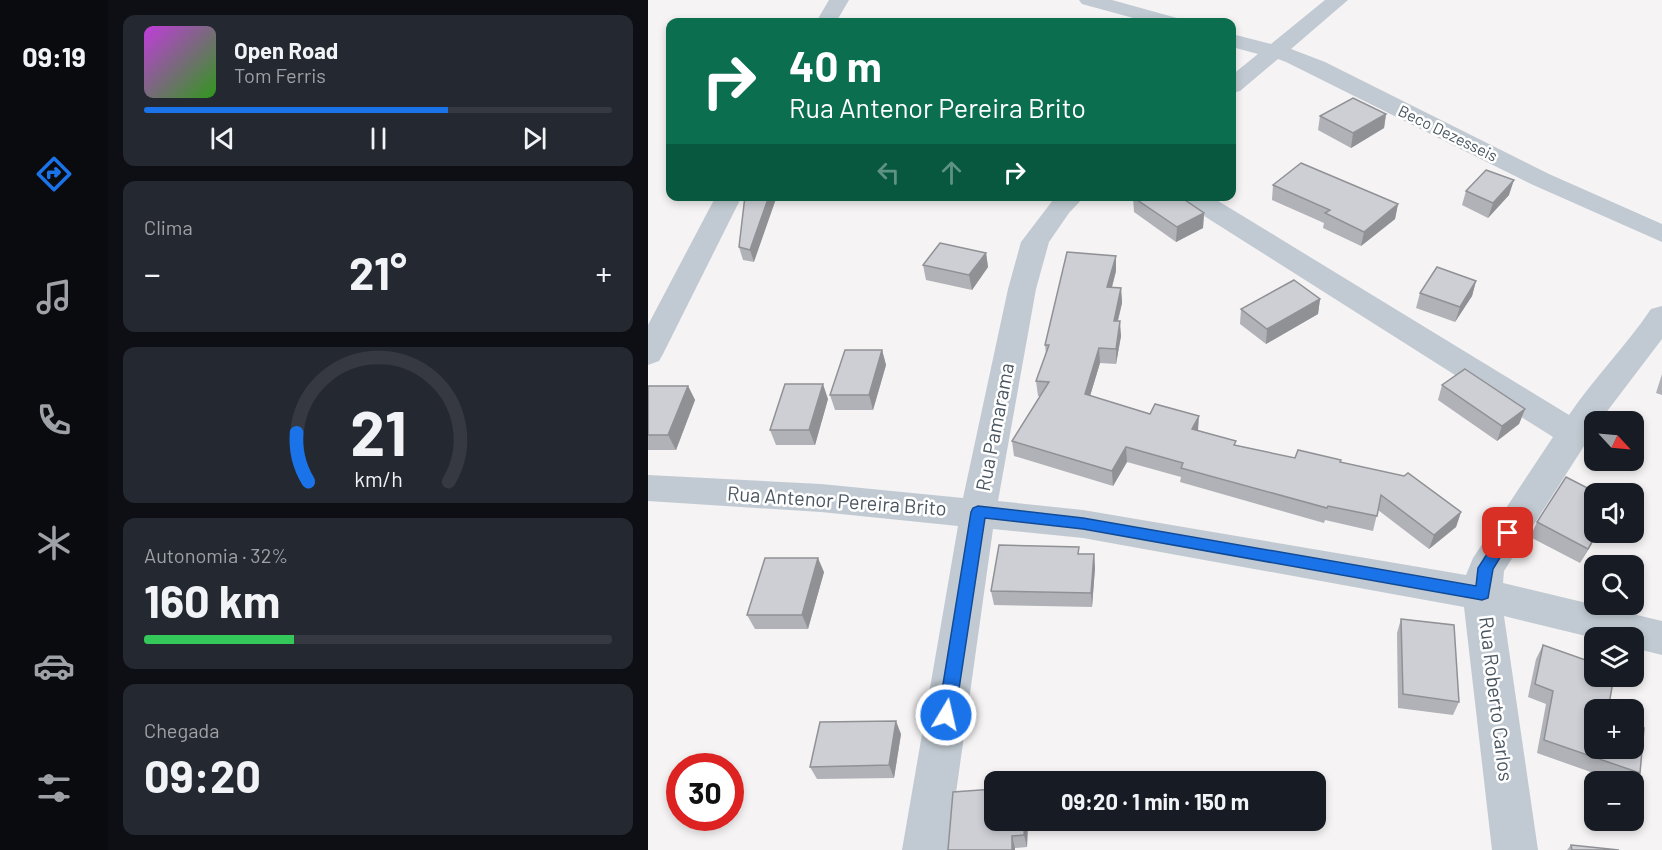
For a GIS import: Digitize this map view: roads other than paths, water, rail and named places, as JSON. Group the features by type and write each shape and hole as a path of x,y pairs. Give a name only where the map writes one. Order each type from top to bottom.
{"street":[{"path":"828,18 839,0"},
{"path":"1089,0 1155,18"},
{"path":"1236,83 1338,0"},
{"name":"Beco Dezesseis","path":"1236,41 1317,67 1540,179 1662,234"},
{"path":"648,354 726,201"},
{"name":"Rua Pamarama","path":"925,850 978,512 1022,290 1035,242 1067,201"},
{"path":"1199,201 1574,434"},
{"name":"Rua Roberto Carlos","path":"1515,850 1482,594 1486,568 1598,397 1646,340 1662,316"},
{"name":"Rua Antenor Pereira Brito","path":"648,488 821,498 1083,524 1482,594 1662,638"}]}
